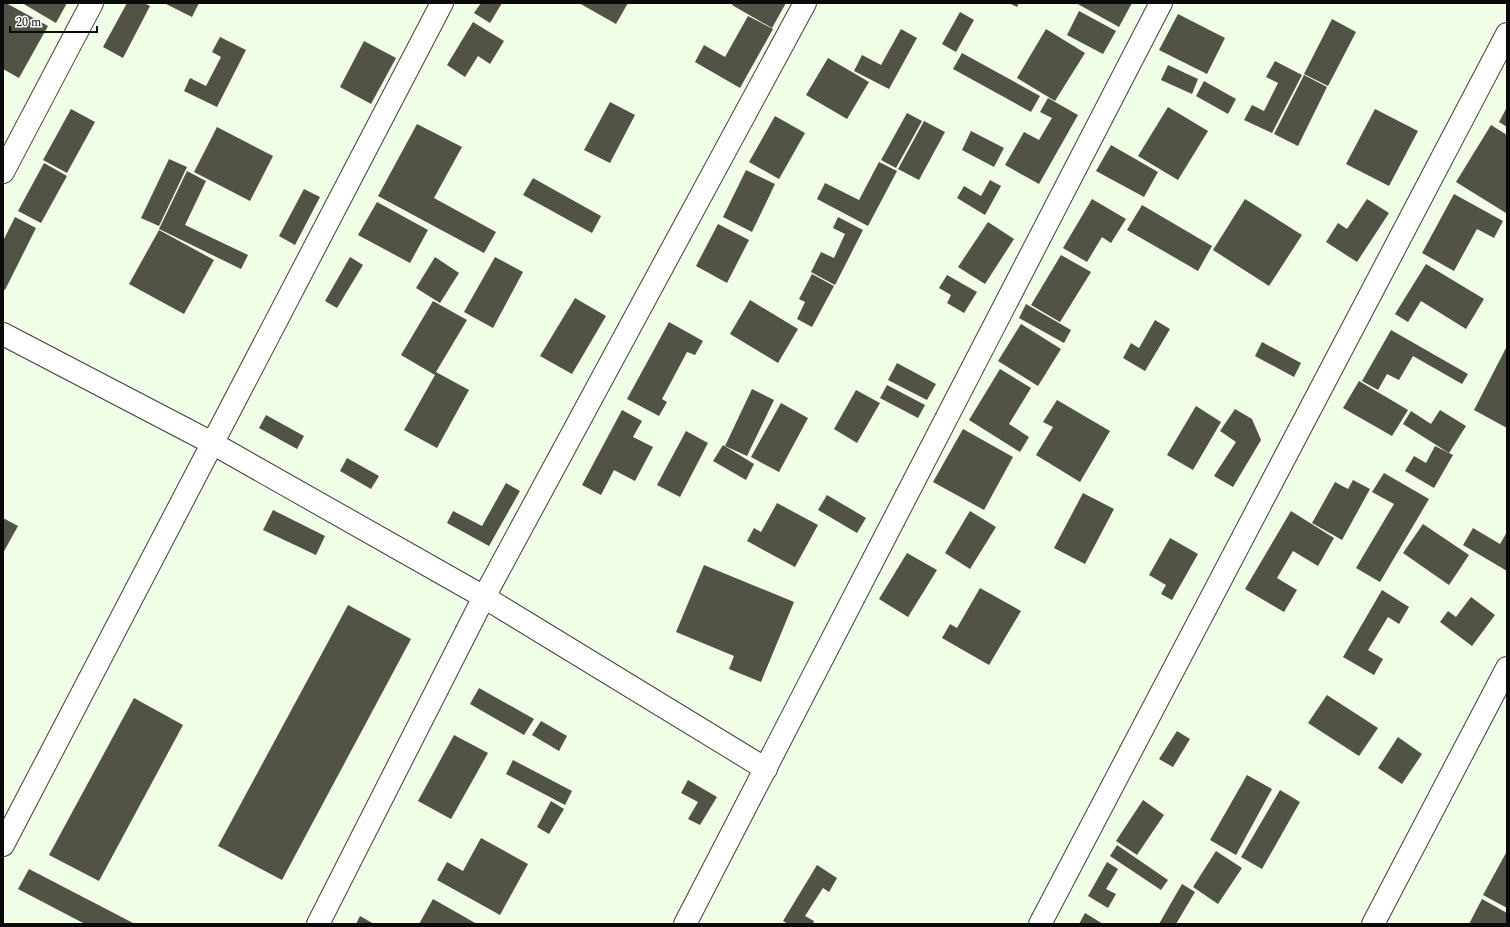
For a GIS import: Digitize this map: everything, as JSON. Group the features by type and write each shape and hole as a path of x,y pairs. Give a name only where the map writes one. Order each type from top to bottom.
{"street":[{"path":"3,172 92,3"},
{"path":"3,845 442,3"},
{"path":"318,924 484,597 806,3"},
{"path":"685,924 766,770 1161,3"},
{"path":"1040,924 1507,34"},
{"path":"3,334 212,443 484,597 766,770"},
{"path":"1373,924 1507,668"}],"building":[{"path":"3,3 6,3 48,26 19,78 3,69"},
{"path":"22,3 67,3 56,23"},
{"path":"127,3 144,3 150,6 123,58 103,47"},
{"path":"164,3 199,3 192,17"},
{"path":"481,3 502,3 490,23 474,13"},
{"path":"579,3 628,3 616,24"},
{"path":"733,3 786,3 772,28 732,5"},
{"path":"1009,3 1019,3 1017,7"},
{"path":"1076,3 1132,3 1119,27"},
{"path":"1079,11 1116,31 1103,54 1067,35"},
{"path":"960,12 974,20 956,52 942,44"},
{"path":"1178,14 1225,38 1207,74 1159,50"},
{"path":"748,16 773,29 740,88 695,62 704,45 725,57"},
{"path":"1332,19 1356,32 1328,86 1304,74"},
{"path":"473,22 504,41 490,64 478,56 465,77 447,65"},
{"path":"901,29 917,38 889,89 854,71 862,55 881,65"},
{"path":"1046,29 1085,53 1055,101 1017,78"},
{"path":"220,37 246,50 217,107 184,91 190,78 206,86 221,57 212,52"},
{"path":"364,41 396,58 371,104 340,87"},
{"path":"962,53 1040,96 1031,112 953,69"},
{"path":"828,58 869,82 847,119 806,95"},
{"path":"1275,61 1302,75 1272,133 1244,120 1252,105 1264,111 1278,83 1266,77"},
{"path":"1168,65 1198,79 1192,94 1161,80"},
{"path":"1304,75 1327,87 1298,146 1274,134"},
{"path":"1204,81 1236,99 1228,114 1196,96"},
{"path":"1048,98 1078,115 1039,184 1005,165 1024,132 1039,140 1052,118 1040,112"},
{"path":"610,102 635,115 610,163 584,150"},
{"path":"1168,107 1208,131 1178,180 1138,156"},
{"path":"1507,107 1507,127 1499,122"},
{"path":"71,109 95,122 67,173 43,160"},
{"path":"1375,109 1418,131 1389,186 1346,164"},
{"path":"907,113 922,121 896,168 881,160"},
{"path":"775,116 805,133 779,179 749,162"},
{"path":"924,121 945,132 919,180 898,169"},
{"path":"417,124 462,147 434,198 496,232 484,253 378,196"},
{"path":"1491,125 1507,135 1506,213 1456,182"},
{"path":"217,127 273,156 250,201 194,172"},
{"path":"971,131 1004,148 994,167 962,150"},
{"path":"1111,145 1158,172 1144,197 1096,171"},
{"path":"169,159 187,167 159,226 141,218"},
{"path":"879,162 897,171 868,226 817,199 825,183 859,200"},
{"path":"44,163 67,176 41,223 18,211"},
{"path":"746,170 775,184 752,232 723,217"},
{"path":"187,171 206,181 185,225 248,255 241,269 159,229"},
{"path":"533,178 601,216 592,233 523,195"},
{"path":"990,180 1001,186 985,215 957,198 964,186 981,196"},
{"path":"304,189 320,197 295,245 279,236"},
{"path":"1454,194 1503,221 1494,238 1477,229 1454,271 1422,253"},
{"path":"1092,199 1126,219 1111,243 1102,237 1087,262 1063,248"},
{"path":"1245,199 1302,235 1269,286 1213,250"},
{"path":"1367,199 1389,213 1357,262 1326,242 1338,223 1347,229"},
{"path":"377,202 428,230 410,263 358,235"},
{"path":"1142,205 1212,246 1198,271 1127,230"},
{"path":"15,217 36,228 5,290 3,289 3,241"},
{"path":"838,217 863,230 835,285 811,272 821,252 834,258 845,234 833,228"},
{"path":"988,222 1014,239 985,284 958,267"},
{"path":"718,224 749,240 727,283 696,266"},
{"path":"159,230 214,260 184,314 129,284"},
{"path":"1061,255 1091,272 1060,322 1031,305"},
{"path":"350,257 363,265 337,308 325,301"},
{"path":"435,257 459,273 440,303 416,288"},
{"path":"495,257 523,272 493,328 464,312"},
{"path":"1426,264 1484,299 1466,329 1421,301 1408,322 1395,314"},
{"path":"812,274 834,286 812,327 797,319 805,302 799,299"},
{"path":"947,275 977,292 964,313 947,303 951,295 939,288"},
{"path":"575,298 606,316 572,374 540,356"},
{"path":"750,300 798,329 778,363 730,334"},
{"path":"433,301 467,320 436,372 469,390 437,448 404,430 435,375 401,355"},
{"path":"1026,304 1071,330 1064,343 1019,318"},
{"path":"1155,320 1170,329 1145,371 1123,358 1131,343 1139,348"},
{"path":"669,322 703,341 695,355 687,352 662,399 667,402 659,416 627,399"},
{"path":"1021,324 1061,349 1038,386 998,361"},
{"path":"1391,330 1468,374 1462,384 1413,356 1399,380 1387,374 1378,390 1362,381"},
{"path":"1262,342 1301,363 1294,377 1255,356"},
{"path":"1507,346 1507,428 1474,410"},
{"path":"897,363 936,384 927,400 888,380"},
{"path":"1000,369 1031,388 1009,424 1029,437 1020,452 969,420"},
{"path":"1359,381 1408,410 1392,436 1343,408"},
{"path":"887,385 925,405 918,418 880,398"},
{"path":"752,389 774,400 747,456 725,446"},
{"path":"856,390 880,403 857,443 834,429"},
{"path":"1057,400 1110,431 1080,482 1036,455 1053,427 1043,422"},
{"path":"781,403 808,418 779,472 751,457"},
{"path":"1196,406 1221,422 1193,470 1167,455"},
{"path":"1235,409 1252,419 1261,440 1233,487 1214,476 1236,442 1220,431"},
{"path":"622,410 642,421 633,437 653,447 635,481 614,470 601,495 582,485"},
{"path":"1440,410 1466,426 1449,453 1403,424 1411,411 1431,424"},
{"path":"266,415 304,436 297,449 259,428"},
{"path":"963,429 1013,457 984,510 933,482"},
{"path":"686,431 708,443 680,497 657,485"},
{"path":"723,445 754,464 746,480 713,461"},
{"path":"1435,446 1453,455 1434,488 1405,471 1414,456 1426,463"},
{"path":"347,458 379,476 371,489 340,471"},
{"path":"1384,473 1429,499 1380,582 1356,568 1394,504 1372,492"},
{"path":"1353,480 1370,489 1342,540 1312,523 1335,482 1348,489"},
{"path":"506,483 520,491 489,546 447,523 453,511 482,526"},
{"path":"1083,493 1114,509 1085,564 1054,548"},
{"path":"827,495 866,518 857,533 818,510"},
{"path":"777,503 818,525 795,567 747,541 754,528 761,532"},
{"path":"273,510 325,536 316,555 263,530"},
{"path":"970,511 996,527 970,569 945,553"},
{"path":"1291,511 1334,538 1318,566 1293,551 1277,578 1297,590 1284,612 1245,589"},
{"path":"3,518 18,526 3,553"},
{"path":"1423,524 1469,555 1449,585 1403,553"},
{"path":"1473,528 1500,544 1507,532 1507,571 1463,545"},
{"path":"1170,538 1198,554 1172,600 1161,594 1166,585 1149,575"},
{"path":"907,553 937,570 908,617 879,599"},
{"path":"704,565 794,602 761,682 729,669 734,656 676,632"},
{"path":"980,588 1021,611 989,665 942,638 950,624 957,628"},
{"path":"1382,590 1409,607 1399,624 1388,617 1368,650 1383,659 1374,675 1343,657"},
{"path":"1471,597 1495,615 1472,646 1440,622 1448,611 1456,617"},
{"path":"348,605 411,639 282,880 218,846"},
{"path":"479,688 534,719 524,735 470,704"},
{"path":"1327,695 1378,728 1359,756 1308,723"},
{"path":"134,698 183,725 99,881 49,855"},
{"path":"541,721 567,736 559,751 532,735"},
{"path":"1177,731 1190,739 1173,767 1159,759"},
{"path":"454,735 488,753 451,819 418,801"},
{"path":"1398,737 1422,754 1402,784 1378,768"},
{"path":"513,760 572,791 565,805 506,774"},
{"path":"1247,775 1272,789 1236,855 1210,840"},
{"path":"688,780 717,797 700,825 688,819 698,802 681,793"},
{"path":"1280,790 1300,802 1262,869 1241,857"},
{"path":"1143,800 1164,815 1137,855 1116,841"},
{"path":"551,801 564,809 549,834 537,827"},
{"path":"481,838 528,864 500,915 437,880 447,862 463,871"},
{"path":"1117,845 1168,880 1161,890 1110,856"},
{"path":"1216,851 1242,868 1218,904 1193,887"},
{"path":"1507,851 1507,908 1483,895"},
{"path":"1107,862 1118,869 1106,889 1116,894 1108,908 1088,896"},
{"path":"817,865 837,878 829,892 823,888 805,916 814,921 813,924 788,924 783,921"},
{"path":"29,869 135,924 85,924 18,889"},
{"path":"1182,884 1195,892 1176,924 1159,924"},
{"path":"433,899 477,924 419,924"},
{"path":"1482,899 1507,913 1507,924 1469,924"},
{"path":"1085,913 1103,924 1079,924"},
{"path":"360,916 374,924 356,924"}]}
